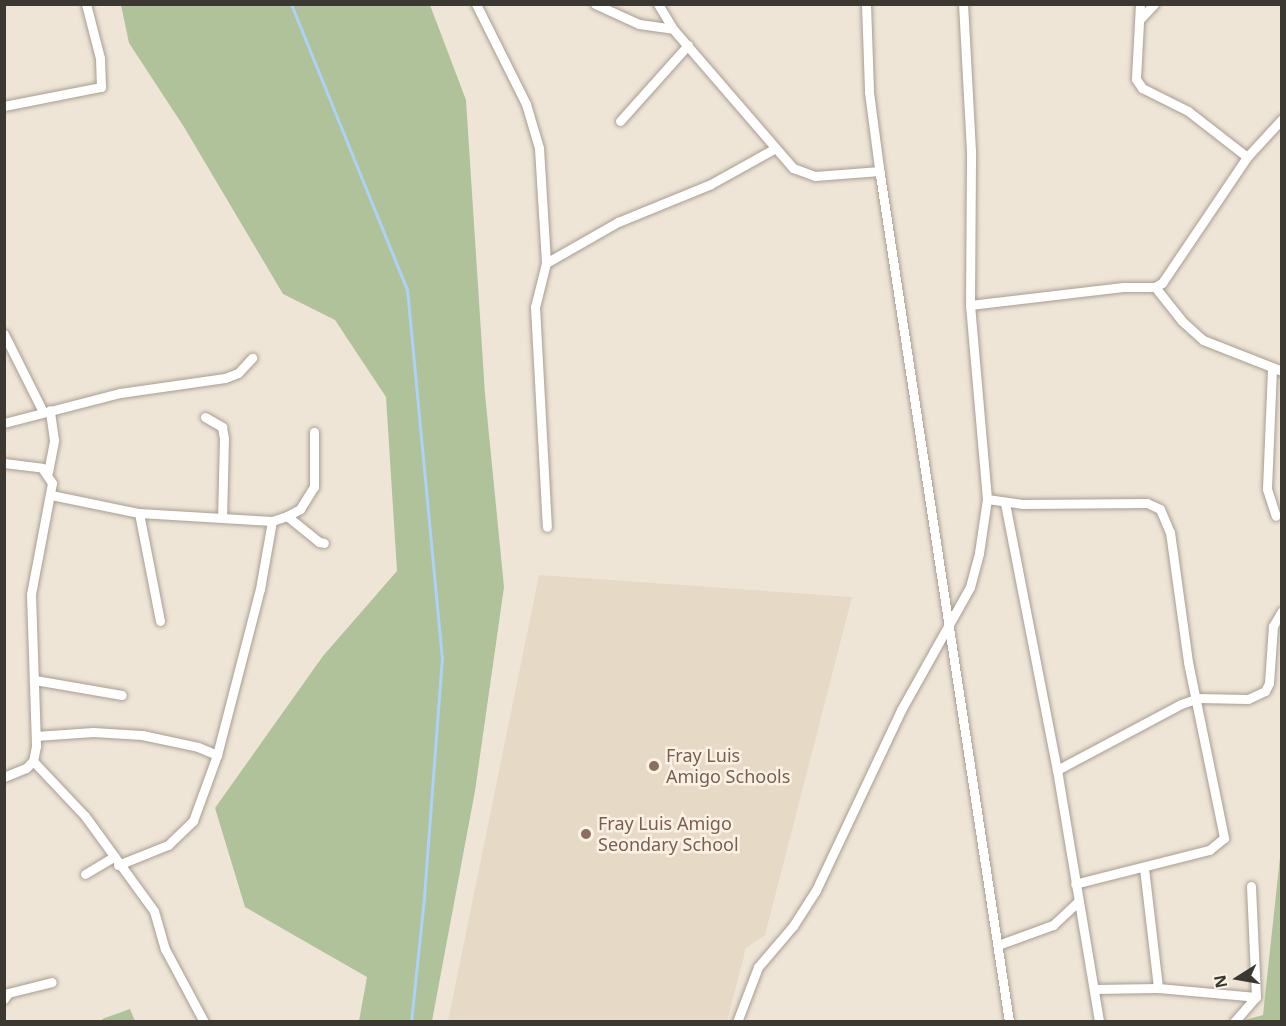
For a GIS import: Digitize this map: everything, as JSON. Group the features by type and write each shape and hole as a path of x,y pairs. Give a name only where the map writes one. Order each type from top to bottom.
{"street":[{"path":"4,106 101,87 101,64 86,4"},
{"path":"476,4 535,128 546,263 535,307 547,527"},
{"path":"595,4 639,24 673,29"},
{"path":"658,4 673,29 774,149 803,174 880,171"},
{"path":"866,4 869,92 880,171 1009,1022"},
{"path":"737,1022 758,967 793,926 816,890 901,710 948,631 970,587 987,499 970,305 971,173 963,4"},
{"path":"1140,4 1136,79 1142,88 1188,111 1247,157"},
{"path":"1141,18 1154,4"},
{"path":"620,121 688,45"},
{"path":"970,305 1123,286 1155,287 1162,283 1247,157 1281,119"},
{"path":"546,263 618,222 711,184 774,149"},
{"path":"1155,287 1182,321 1203,340 1277,370 1267,489 1276,516"},
{"path":"4,334 47,411 54,440 48,472 51,495 31,594 36,736 33,761"},
{"path":"4,423 120,393 225,378 238,373 252,358"},
{"path":"205,417 222,427 224,438 222,518"},
{"path":"51,495 139,513 272,521 300,508 314,487 314,432"},
{"path":"4,463 48,472"},
{"path":"987,499 1005,503 1118,500 1147,503 1160,509 1170,532 1188,662 1198,698 1208,771 1224,838 1216,847 1144,868 1075,884"},
{"path":"1005,503 1057,770 1099,1022"},
{"path":"139,513 160,621"},
{"path":"287,516 319,543 324,543"},
{"path":"85,874 115,861 168,845 193,821 217,755 260,589 272,521"},
{"path":"1057,770 1166,709 1198,698 1248,699 1265,692 1269,683 1273,626 1281,611"},
{"path":"35,680 122,695"},
{"path":"36,736 93,732 142,735 198,747 217,755"},
{"path":"4,777 33,761"},
{"path":"33,761 85,816 115,861 154,911 165,949 204,1022"},
{"path":"1144,868 1158,988"},
{"path":"986,871 982,880 1004,1022"},
{"path":"1234,1022 1256,997 1251,886"},
{"path":"998,945 1053,925 1078,902"},
{"path":"6,995 52,982"},
{"path":"1094,988 1158,988 1256,997"}],"shaded area":[{"name":"Fray Luis Amigo Schools","path":"539,575 852,597 765,935 746,948 727,1021 448,1021"}],"green space":[{"path":"121,5 430,5 466,100 485,394 504,587 475,791 432,1021 359,1021 367,977 245,907 215,808 323,656 397,571 386,397 335,320 283,294 184,127 129,43"},
{"path":"1281,848 1281,1021 1238,1022 1263,1015"},
{"path":"130,1009 135,1021 103,1021 102,1019"}],"waterway":[{"path":"291,4 407,289 442,657 424,898 411,1022"}],"place":[{"name":"Fray Luis Amigo Schools","path":"654,766"},
{"name":"Fray Luis Amigo Seondary School","path":"586,834"}]}
